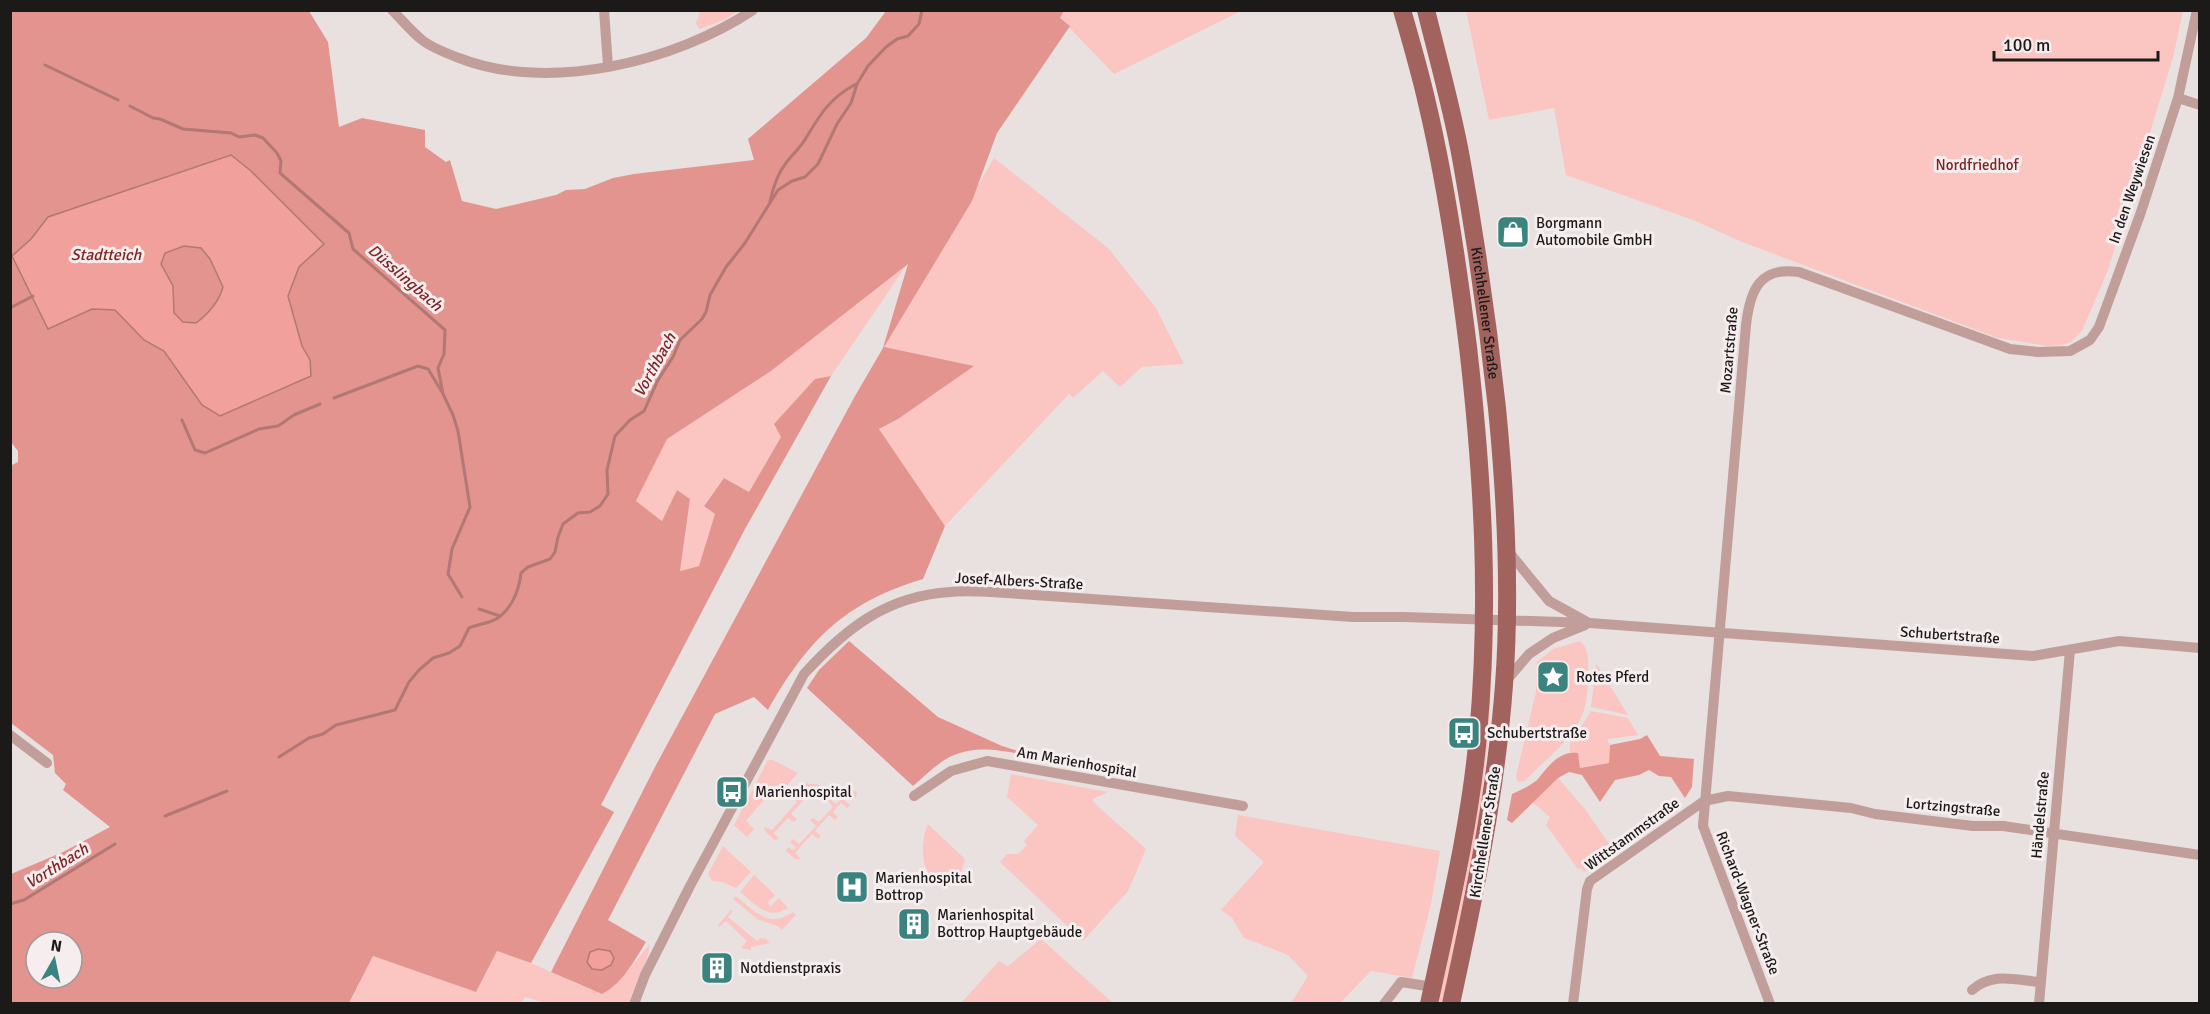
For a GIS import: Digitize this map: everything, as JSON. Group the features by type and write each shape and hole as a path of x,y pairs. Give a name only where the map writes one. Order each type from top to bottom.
{"main road":[{"name":"Kirchhellener Straße","path":"1402,10 1427,104 1456,257 1479,438 1485,556 1485,620 1478,736 1463,845 1431,995"},
{"name":"Kirchhellener Straße","path":"1426,10 1461,156 1488,324 1503,465 1508,550 1504,684 1492,799 1451,1004"}],"street":[{"path":"392,10 422,40 443,52 497,70 525,73 571,71 608,66 657,55 693,43 737,21 753,10"},
{"path":"604,10 608,66"},
{"name":"In den Weywiesen","path":"2061,352 2070,351 2090,340 2099,327 2141,212 2178,98 2197,10"},
{"path":"2178,98 2199,105"},
{"name":"Mozartstraße","path":"1719,633 1749,302 1756,286 1766,276 1780,271 1799,272 2010,349 2061,352"},
{"name":"Schubertstraße","path":"1508,550 1550,601 1590,623"},
{"name":"Josef-Albers-Straße","path":"634,1004 645,975 690,886 804,674 831,645 858,623 887,608 917,598 949,592 1006,593 1353,617 1485,620"},
{"path":"1485,620 1506,622"},
{"name":"Schubertstraße","path":"1506,622 1590,623 2033,656 2119,642 2199,648"},
{"name":"Schubertstraße","path":"1504,684 1529,654 1553,638 1590,623"},
{"name":"Richard-Wagner-Straße","path":"1719,633 1703,826 1770,1004"},
{"name":"Händelstraße","path":"2039,1004 2070,650"},
{"path":"10,735 47,763"},
{"name":"Am Marienhospital","path":"914,796 951,771 987,761 1243,806"},
{"name":"Lortzingstraße","path":"1704,801 1728,796 1820,804 1875,814 2054,833 2199,855"},
{"name":"Wittstammstraße","path":"1573,1004 1590,881 1704,801"},
{"path":"1972,990 1981,982 1991,978 2040,982"},
{"name":"Kirchhellener Straße","path":"1384,1004 1401,982 1431,995"}],"green space":[{"path":"700,10 738,11 724,20 700,29 696,24"},
{"path":"1064,10 1241,11 1114,74 1060,18"},
{"name":"Nordfriedhof","path":"1466,10 2183,11 2174,54 2108,270 2082,331 2071,342 2048,346 1998,338 1742,242 1693,220 1566,175 1554,108 1489,120"},
{"path":"994,158 1108,248 1156,308 1184,364 1142,367 1120,387 1103,371 1073,398 1069,394 945,526 879,429 898,419 973,366 883,348"},
{"path":"908,263 831,376 815,379 749,492 724,478 704,505 716,514 699,566 680,571 690,499 677,490 663,521 636,501 667,438 771,371"},
{"path":"1493,640 1489,730 1476,849 1444,1003 1436,1004 1491,641"},
{"path":"1580,641 1586,651 1588,663 1586,703 1583,713 1572,732 1557,749 1525,781 1518,782 1516,776 1536,692 1537,662 1553,649"},
{"path":"1596,665 1598,666 1628,715 1591,707"},
{"path":"1591,711 1628,718 1638,735 1607,739 1610,745 1609,763 1580,768 1579,762 1570,753 1570,742 1579,741 1577,733"},
{"path":"768,760 773,760 798,773 782,791 776,786 746,821 754,829 747,837 734,825"},
{"path":"1011,774 1108,792 1092,801 1146,849 1128,891 1083,941 1000,862 1007,854 1018,854 1027,845 1024,841 1038,825 1007,797"},
{"path":"1558,778 1585,809 1614,851 1584,872 1581,868 1578,869 1546,825 1550,817 1532,802"},
{"path":"804,783 820,785 823,791 816,786 791,814 797,819 794,822 788,818 774,833 779,839 774,840 764,827 772,830 797,802 791,797 794,794 800,799 808,790"},
{"path":"842,788 857,792 856,798 850,794 844,800 850,805 847,808 841,803 833,812 838,817 835,820 829,815 815,831 821,836 818,839 812,834 795,853 801,859 795,859 786,851 788,847 793,850 796,848 790,842 793,839 799,844 816,826 810,820 813,818 819,822 833,807 828,801 830,799 836,804 845,795"},
{"path":"1238,815 1440,851 1431,904 1412,978 1371,971 1340,1003 1291,1003 1308,976 1288,955 1244,938 1232,918 1221,910 1264,862 1235,836"},
{"path":"928,824 965,859 961,873 951,881 940,881 927,871 923,842"},
{"path":"723,846 751,872 736,888 722,882 712,881 708,874"},
{"path":"754,875 775,895 767,903 771,906 779,898 788,908 781,912 768,912 740,892"},
{"path":"736,896 762,916 776,919 793,912 796,915 782,930 757,919 733,899"},
{"path":"731,910 733,911 728,917 757,941 765,938 770,943 751,947 751,950 741,948 747,941 726,921 719,927 718,925"},
{"path":"1041,939 1113,1003 961,1003 999,961 1008,966"},
{"path":"650,944 647,959 629,1003 546,1003 525,997 521,1004 349,1004 373,956 476,992 497,951 531,963 591,990 606,992 622,978"}],"shaded area":[{"path":"11,11 309,11 328,42 339,127 362,118 425,130 425,147 446,162 450,160 462,201 496,209 556,195 566,190 585,189 613,178 634,174 754,160 748,139 866,38 886,11 1064,11 1060,18 1070,26 997,133 972,201 884,347 974,366 898,419 879,429 945,526 923,579 871,599 831,627 798,664 768,710 754,697 715,714 608,920 646,942 622,978 602,994 551,972 655,767 883,348 908,264 771,371 667,439 636,501 662,521 677,490 690,499 680,571 699,566 715,514 704,506 724,478 749,492 781,437 774,424 815,379 831,376 745,529 601,805 614,812 531,963 497,951 476,992 373,956 349,1003 11,1003 11,874 63,852 110,827 63,790 66,784 55,773 53,755 11,723 10,466 18,462 18,451 10,441","holes":["231,155 251,171 324,244 299,267 288,296 302,346 310,360 202,405 164,351 144,340 115,310 92,309 12,256 31,239 49,217"]},
{"path":"184,246 200,247 210,259 223,287 212,307 196,323 183,322 174,313 173,286 161,264 165,253"},
{"path":"849,641 938,717 1002,746 1037,757 985,749 964,752 943,761 913,786 807,688 819,670"},
{"path":"1647,735 1660,756 1694,759 1692,787 1685,798 1671,777 1659,776 1649,770 1639,775 1615,780 1600,802 1582,775 1569,772 1558,778 1512,823 1507,820 1512,794 1537,780 1560,757 1565,754 1578,753 1580,768 1609,763 1610,745 1640,739"}],"water":[{"name":"Stadtteich","path":"231,155 251,171 324,244 299,267 288,296 302,346 310,360 311,376 220,416 202,405 164,351 144,340 115,310 92,309 48,329 12,256 31,239 48,217","holes":["184,246 201,248 210,259 223,287 216,302 196,323 183,322 174,313 173,286 161,264 165,253"]},
{"path":"598,949 610,951 614,958 611,965 602,970 592,969 587,962 590,952"}],"waterway":[{"name":"Vorthbach","path":"279,757 309,738 323,734 336,725 395,710 409,682 419,670 433,658 449,653 460,646 469,628 492,621 504,613 516,594 521,573 528,567 550,559 555,552 563,524 578,513 590,512 600,506 608,494 607,470 615,436 630,420 644,411 680,340 702,319 710,295 726,267 745,243 778,190 792,181 805,177 818,164 868,66 886,47 897,39 908,36 919,24 922,10"},
{"name":"Düsslingbach","path":"45,65 118,100"},
{"name":"Vorthbach","path":"770,201 780,172 822,114 839,95 856,84"},
{"name":"Düsslingbach","path":"130,106 153,118 183,129 231,133 239,137 255,135 263,138 281,161 280,173 349,233 353,249 445,330 444,354 438,368 443,394 458,431 470,507 452,549 448,574 462,597"},
{"path":"10,308 33,296"},
{"path":"334,398 418,366 428,369 442,392"},
{"path":"182,420 195,450 205,453 259,429 278,426 294,415 320,404"},
{"name":"Düsslingbach","path":"479,609 500,616"},
{"name":"Vorthbach","path":"165,816 227,791"},
{"name":"Vorthbach","path":"10,904 24,900 115,844"}],"place":[{"name":"Borgmann Automobile GmbH","path":"1513,232"},
{"name":"Rotes Pferd","path":"1553,677"},
{"name":"Schubertstraße","path":"1464,733"},
{"name":"Marienhospital","path":"732,792"},
{"name":"Marienhospital Bottrop","path":"852,887"},
{"name":"Marienhospital Bottrop Hauptgebäude","path":"914,924"},
{"name":"Notdienstpraxis","path":"717,968"}]}
